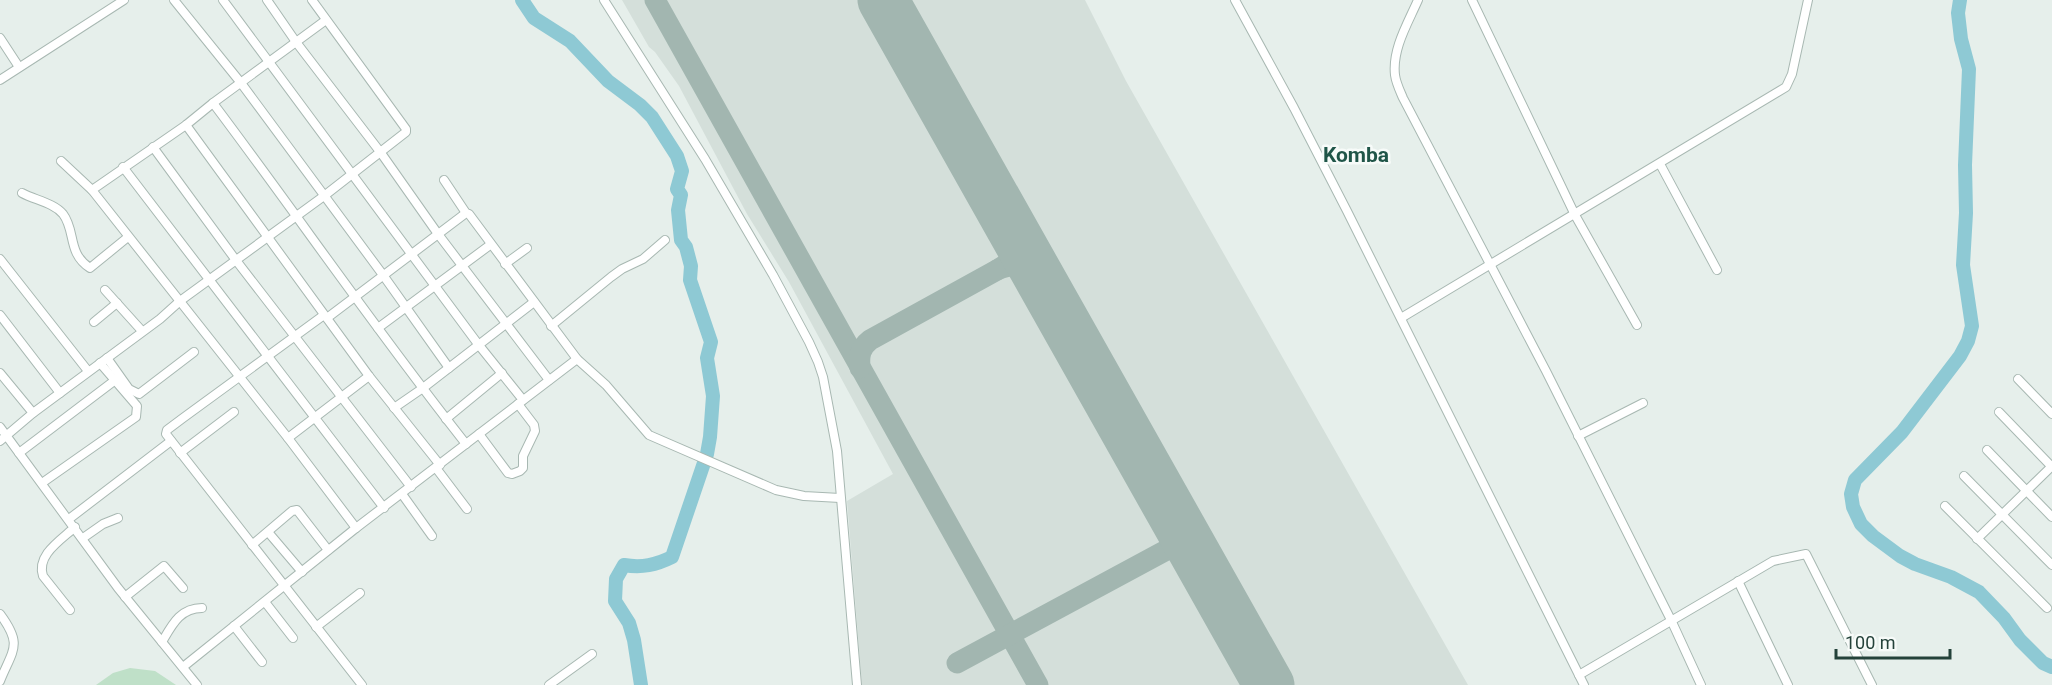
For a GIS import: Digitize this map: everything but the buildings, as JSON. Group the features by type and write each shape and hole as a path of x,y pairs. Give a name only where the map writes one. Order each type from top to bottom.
{"street":[{"path":"0,80 124,0"},
{"path":"174,0 241,83 449,368"},
{"path":"223,0 478,344 502,373 536,430 524,456 523,468 513,474 508,473 479,434"},
{"path":"267,0 461,265 549,380"},
{"path":"3,439 88,371 267,236 324,196 406,132 312,0"},
{"path":"604,0 705,159 809,342 823,377 833,426 846,543 856,685"},
{"path":"1235,0 1294,108 1401,318 1584,685"},
{"path":"1418,0 1398,51 1395,74 1398,86 1491,264 1672,622 1701,685"},
{"path":"1472,0 1575,214 1637,325"},
{"path":"1401,318 1788,85 1808,0"},
{"path":"92,190 186,125 326,20"},
{"path":"0,38 19,67"},
{"path":"213,103 466,444"},
{"path":"186,125 369,376 438,466 466,509"},
{"path":"153,147 235,260 411,487"},
{"path":"61,161 92,190 240,376 356,528"},
{"path":"1660,164 1717,270"},
{"path":"123,167 384,508"},
{"path":"444,180 466,213 577,360 606,385 649,435 776,490 804,496 840,498"},
{"path":"22,193 56,207 63,213 77,254 90,268 128,237"},
{"path":"362,685 166,434 167,430 240,376 354,296 466,213"},
{"path":"551,326 616,273 643,259 665,240"},
{"path":"378,328 434,284 490,245"},
{"path":"505,264 526,248"},
{"path":"0,259 88,371"},
{"path":"105,290 142,331"},
{"path":"394,408 534,302"},
{"path":"94,322 117,303"},
{"path":"0,315 60,393"},
{"path":"103,361 129,389 140,394 194,352"},
{"path":"183,668 356,528 577,360"},
{"path":"42,483 136,417 137,406 114,381 103,361"},
{"path":"0,373 33,413"},
{"path":"446,419 502,373"},
{"path":"288,438 369,376"},
{"path":"2018,379 2052,414"},
{"path":"19,453 114,381"},
{"path":"1578,436 1644,403"},
{"path":"180,453 234,412"},
{"path":"1977,539 2026,489 2052,467 1998,412"},
{"path":"0,427 3,439 19,453 125,597 197,685"},
{"path":"69,519 171,441"},
{"path":"1987,450 2052,518"},
{"path":"1964,476 2052,565"},
{"path":"402,494 432,536"},
{"path":"1945,506 2046,608"},
{"path":"252,545 292,511 297,510 328,550"},
{"path":"83,538 103,524 118,518"},
{"path":"70,610 41,571 49,550 75,527"},
{"path":"268,532 302,572"},
{"path":"1579,675 1773,561 1806,554 1872,685"},
{"path":"125,597 164,566 183,588"},
{"path":"1738,581 1788,685"},
{"path":"316,627 360,593"},
{"path":"265,602 293,638"},
{"path":"162,642 171,626 184,612 202,608"},
{"path":"0,614 14,634 15,641 0,681"},
{"path":"234,626 262,662"},
{"path":"549,685 592,654"}],"shaded area":[{"path":"622,0 1085,0 1126,81 1468,685 862,685 847,501 893,474 789,282 747,214 679,86 649,47"}],"green space":[{"path":"130,668 155,671 176,685 96,685 113,673"}],"waterway":[{"path":"522,0 534,18 570,41 608,81 652,117 677,156 682,171 677,189 681,195 678,210 681,240 686,247 691,266 690,280 711,342 707,358 713,396 710,437 707,454 672,557 649,565 624,565 616,579 615,601 629,623 641,685"},
{"path":"1960,0 1958,13 1961,39 1969,69 1963,265 1972,326 1968,341 1960,356 1902,432 1855,480 1851,494 1853,507 1861,524 1873,536 1915,564 1951,577 1979,592 2004,618 2020,640 2043,663 2052,667"}],"taxiway":[{"path":"655,0 1038,685"},
{"path":"1008,222 1015,250 1010,260 997,270 1008,266 1025,267 1037,277 1053,301"},
{"path":"860,368 861,353 870,340 997,270"},
{"path":"957,663 1187,539"}],"runway":[{"path":"883,0 1269,685"}],"district":[{"name":"Komba","path":"1356,155"}]}
